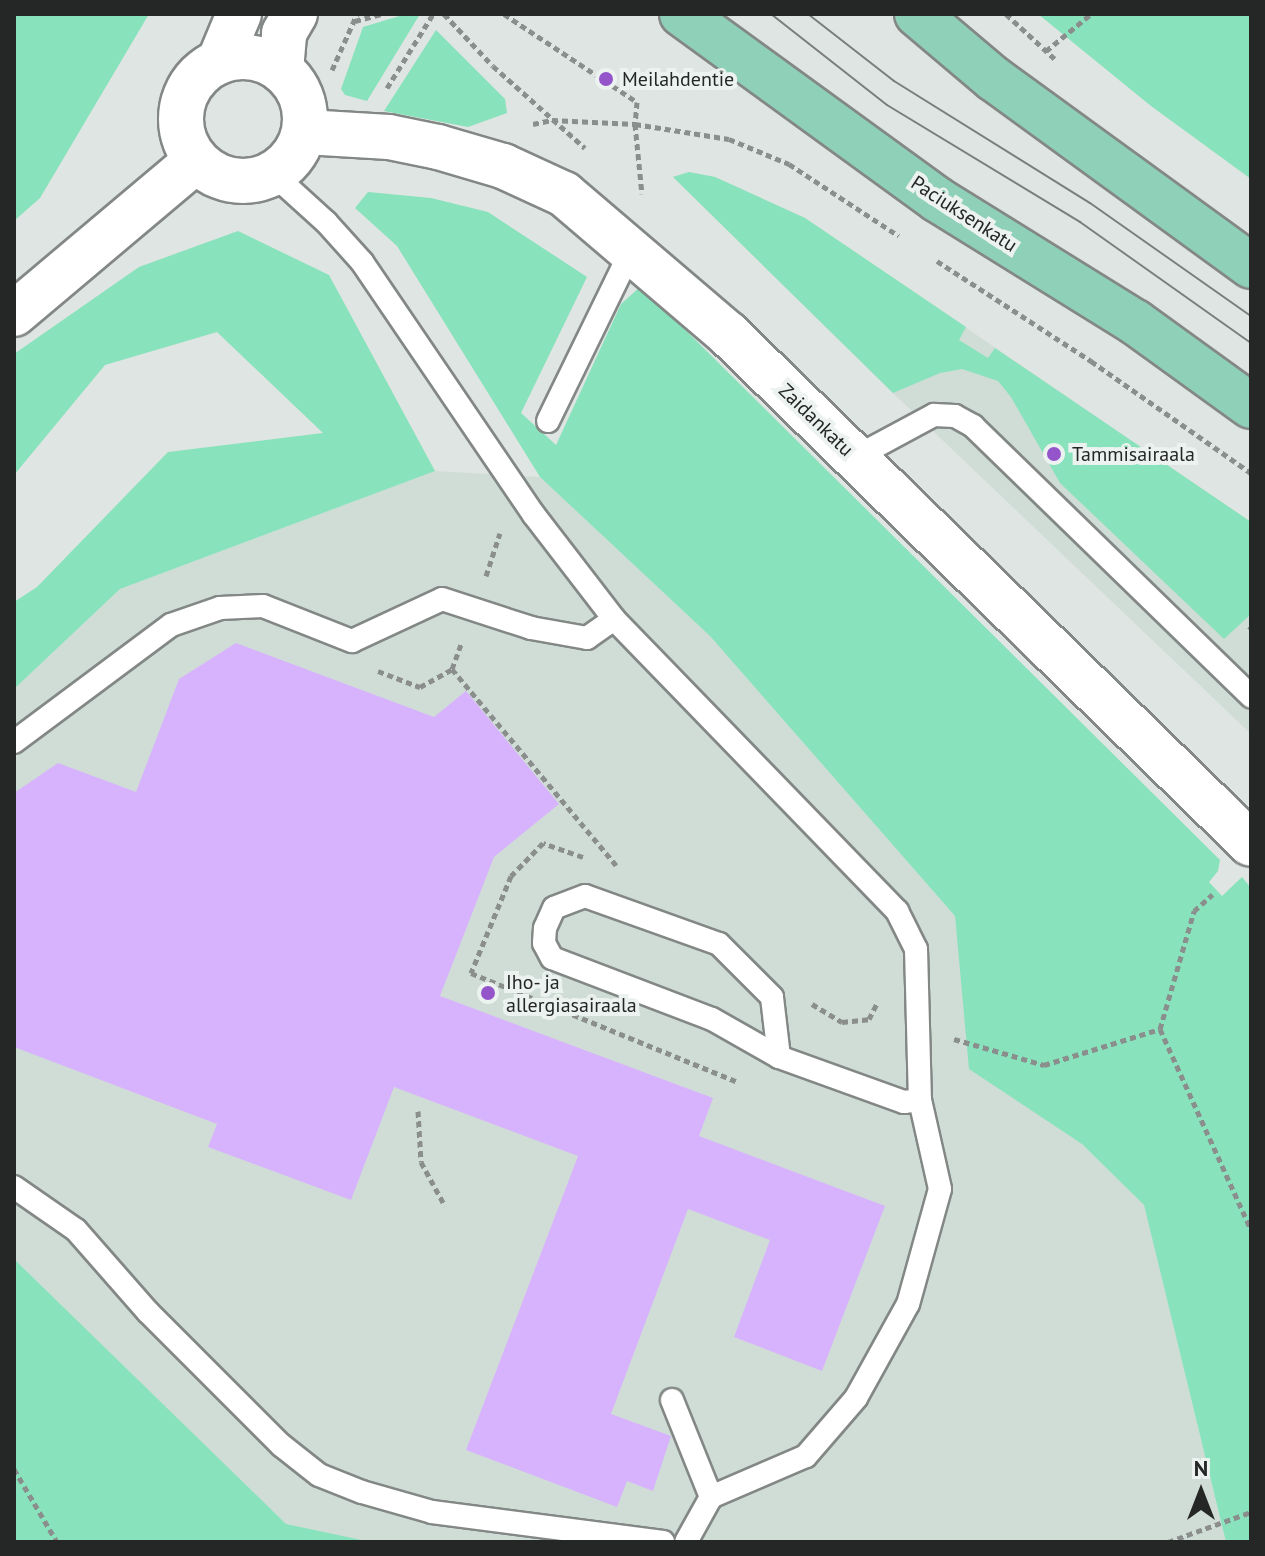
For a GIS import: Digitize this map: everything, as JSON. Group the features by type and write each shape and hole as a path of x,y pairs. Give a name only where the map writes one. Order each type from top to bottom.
{"main road":[{"name":"Paciuksenkatu","path":"682,14 938,200 1135,322 1251,406"},
{"path":"917,14 994,79 1251,266"}],"street":[{"path":"219,62 239,14"},
{"path":"281,70 284,33 295,14"},
{"path":"240,57 262,60 281,70 297,84 307,117 305,132 294,156 273,174 253,182 232,181 212,174 196,161 185,144 181,125 182,106 189,87 202,72 219,62 240,57"},
{"name":"Zaidankatu","path":"305,132 366,135 438,147 503,166 564,194 728,334 1251,844"},
{"path":"14,314 196,161"}],"lane":[{"path":"273,174 326,222 362,262 534,515 614,619 897,911 916,949 920,1100 940,1189 908,1304 856,1398 806,1456 711,1497 686,1542"},
{"path":"548,421 632,249"},
{"path":"854,458 934,415 955,416 973,426 1251,696"},
{"path":"14,742 171,625 220,608 263,606 352,641 442,599 531,628 587,638 614,619"},
{"path":"779,1057 772,997 719,944 585,896 554,908 545,928 544,943 552,958 712,1019 779,1057 904,1102 920,1100"},
{"path":"14,1187 76,1230 148,1312 281,1445 319,1475 362,1492 432,1512 663,1542"},
{"path":"672,1400 711,1497"}],"path":[{"path":"354,21 382,14"},
{"path":"366,135 376,106 433,14"},
{"path":"444,14 552,120 635,124 729,139 789,164 907,241"},
{"path":"504,14 637,102 635,124 642,194"},
{"path":"1046,51 1091,14"},
{"path":"933,258 1091,361 1251,473"},
{"path":"485,579 504,523 512,536"},
{"path":"452,669 621,871 608,866"},
{"path":"595,861 543,843 511,876 471,973 736,1081"},
{"path":"1213,894 1194,911 1160,1029 1251,1230"},
{"path":"807,999 817,1010 842,1022 869,1019 885,989"},
{"path":"918,1029 1044,1065 1160,1029"},
{"path":"418,1111 421,1162 428,1180 445,1206"},
{"path":"14,1469 57,1542"},
{"path":"1168,1542 1251,1512"}],"shaded area":[{"name":"Tammisairaala","path":"689,172 715,177 805,218 1251,522 1251,734 893,393 673,177"},
{"name":"Iho- ja allergiasairaala","path":"435,471 540,477 710,636 955,916 970,1069 1082,1144 1144,1205 1226,1542 371,1542 286,1525 14,1259 14,689 120,589"}],"green space":[{"path":"14,14 149,14 40,198 14,221"},
{"path":"406,14 420,14 367,101 345,95 341,89 363,27"},
{"path":"1038,14 1251,14 1251,179 1151,106"},
{"path":"436,30 505,99 507,113 468,127 384,111"},
{"name":"Tammisairaala","path":"689,172 715,177 805,218 966,327 959,340 988,358 995,348 1251,522 1251,614 1224,639 1060,483 1011,397 998,381 962,369 940,373 893,393 673,177"},
{"path":"368,192 431,198 488,212 587,277 521,413 556,445 621,304 641,286 1220,860 1218,871 1209,882 1222,896 1242,877 1251,888 1251,1542 1226,1542 1144,1205 1082,1144 969,1069 955,916 710,636 540,477 397,246 355,208"},
{"path":"238,231 329,275 435,471 120,589 14,689 14,602 37,587 168,452 323,433 217,332 105,365 14,475 14,354 139,267"},
{"path":"14,1259 286,1524 371,1542 14,1542"}],"building":[{"path":"236,643 434,717 466,691 559,804 494,857 440,996 713,1098 699,1136 885,1206 822,1371 734,1337 770,1240 688,1209 611,1414 671,1436 653,1491 627,1481 617,1507 466,1450 578,1156 394,1087 351,1200 208,1147 217,1124 14,1047 14,793 58,763 136,792 179,679"}],"tram line":[{"path":"771,14 887,105 1080,222 1251,343"},
{"path":"808,14 894,81 1090,203 1251,316"}],"place":[{"name":"Meilahdentie","path":"606,79"},
{"name":"Tammisairaala","path":"1054,454"},
{"name":"Iho- ja allergiasairaala","path":"488,993"}]}
